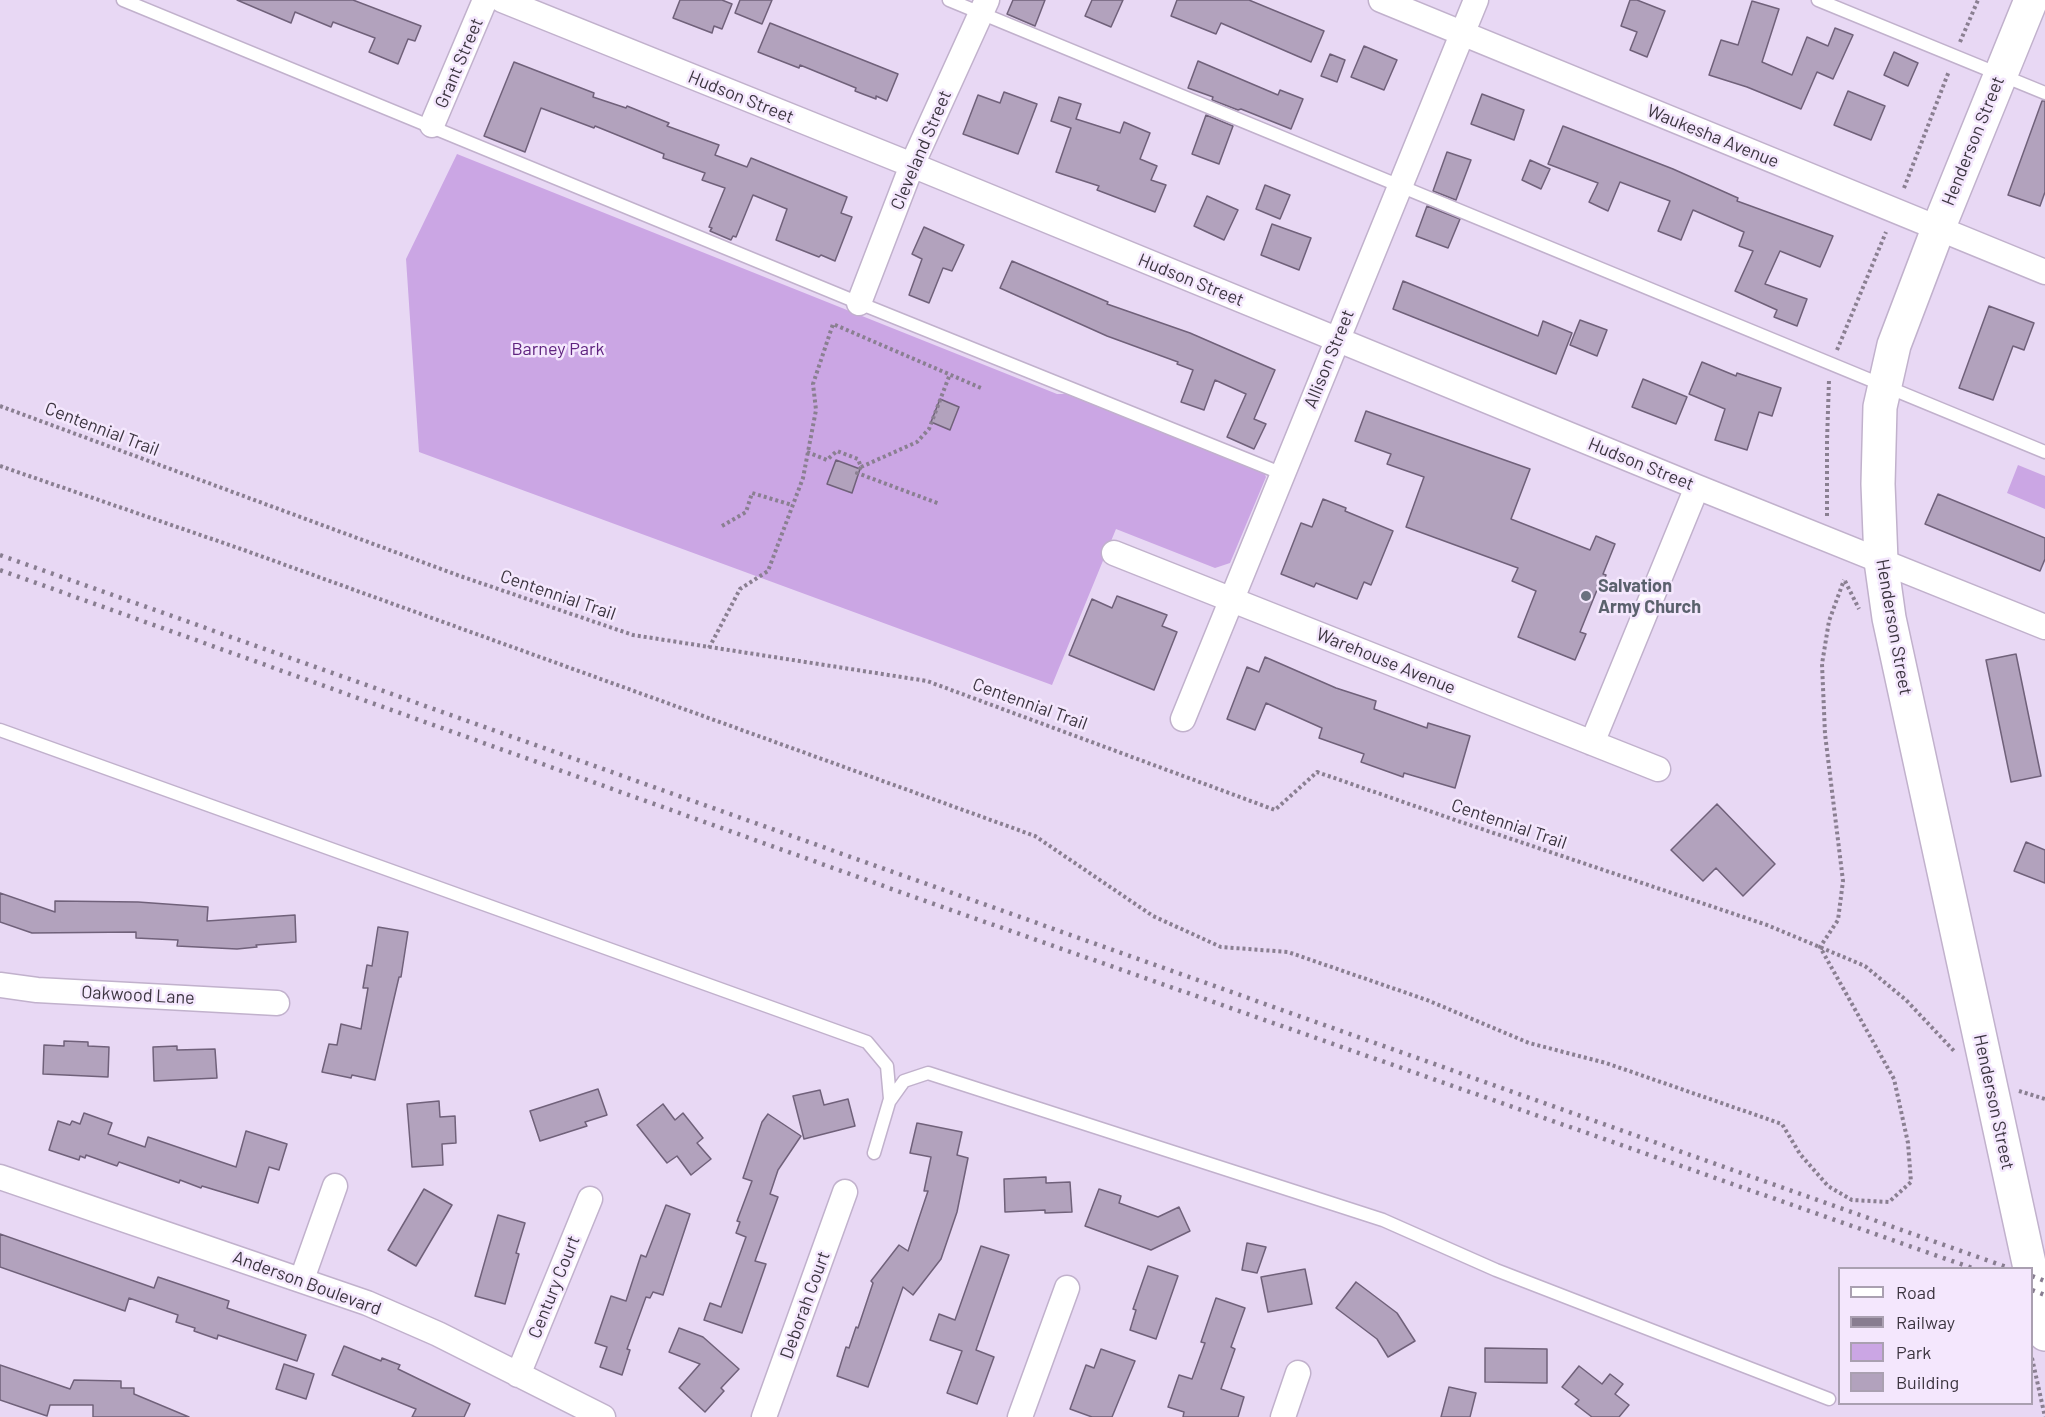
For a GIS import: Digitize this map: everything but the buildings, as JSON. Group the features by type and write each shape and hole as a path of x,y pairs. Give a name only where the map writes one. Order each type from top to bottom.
{"main road":[{"name":"Henderson Street","path":"2030,1267 1889,618 1881,561 1878,484 1880,407 1894,345 1938,229 2031,0"},
{"path":"2033,1284 2045,1334"}],"street":[{"name":"Grant Street","path":"432,125 485,0"},
{"name":"Hudson Street","path":"502,0 2045,627"},
{"name":"Waukesha Avenue","path":"1381,0 2045,272"},
{"name":"Allison Street","path":"1182,719 1476,0"},
{"name":"Cleveland Street","path":"859,303 912,165 984,7"},
{"path":"1592,742 1697,487"},
{"name":"Warehouse Avenue","path":"1114,553 1658,769"},
{"name":"Oakwood Lane","path":"0,985 37,990 277,1003"},
{"name":"Anderson Boulevard","path":"0,1177 367,1303 438,1334 603,1417"},
{"path":"302,1279 335,1186"},
{"name":"Deborah Court","path":"764,1417 845,1192"},
{"name":"Century Court","path":"518,1375 590,1199"},
{"path":"1020,1417 1067,1288"},
{"path":"1283,1417 1298,1372"}],"lane":[{"path":"123,0 432,125 859,303 1283,474"},
{"path":"949,0 984,7 1400,186 2045,452"},
{"path":"1818,0 2045,93"},
{"path":"0,730 867,1042 887,1066 889,1102"},
{"path":"874,1153 889,1102 904,1081 928,1073 1383,1220 1496,1270 1829,1399"}],"path":[{"path":"1904,188 1954,56 1978,0"},
{"path":"709,648 740,590 768,571 803,478 816,410 813,384 833,324 981,388"},
{"path":"940,504 856,473 861,467 917,442 929,429 950,374"},
{"name":"Centennial Trail","path":"0,406 546,606 633,635 927,681 1275,810 1317,771 1767,925 1865,966 1906,1000 1958,1054 1990,1081"},
{"path":"807,452 827,460 837,451 858,459 861,467"},
{"path":"0,466 244,550 1035,836 1153,916 1221,947 1288,952 1426,1000 1529,1043 1606,1063 1782,1124 1800,1154 1828,1186 1852,1200 1889,1202 1911,1182 1908,1143 1894,1079 1820,947 1838,920 1843,881 1825,734 1822,664 1828,621 1844,580"},
{"path":"722,526 746,512 752,493 792,505"},
{"path":"2033,1366 2045,1417"}],"green space":[{"name":"Barney Park","path":"457,154 1057,394 1073,394 1263,470 1266,477 1230,563 1215,568 1116,529 1052,685 419,452 406,259"},
{"path":"2018,465 2045,476 2045,509 2007,493"}],"railway":[{"path":"0,555 2006,1267"},
{"path":"0,570 931,903 1969,1267"},
{"path":"2033,1276 2045,1281"},
{"path":"2033,1290 2045,1295"}],"place":[{"name":"Salvation Army Church","path":"1586,596"}]}
